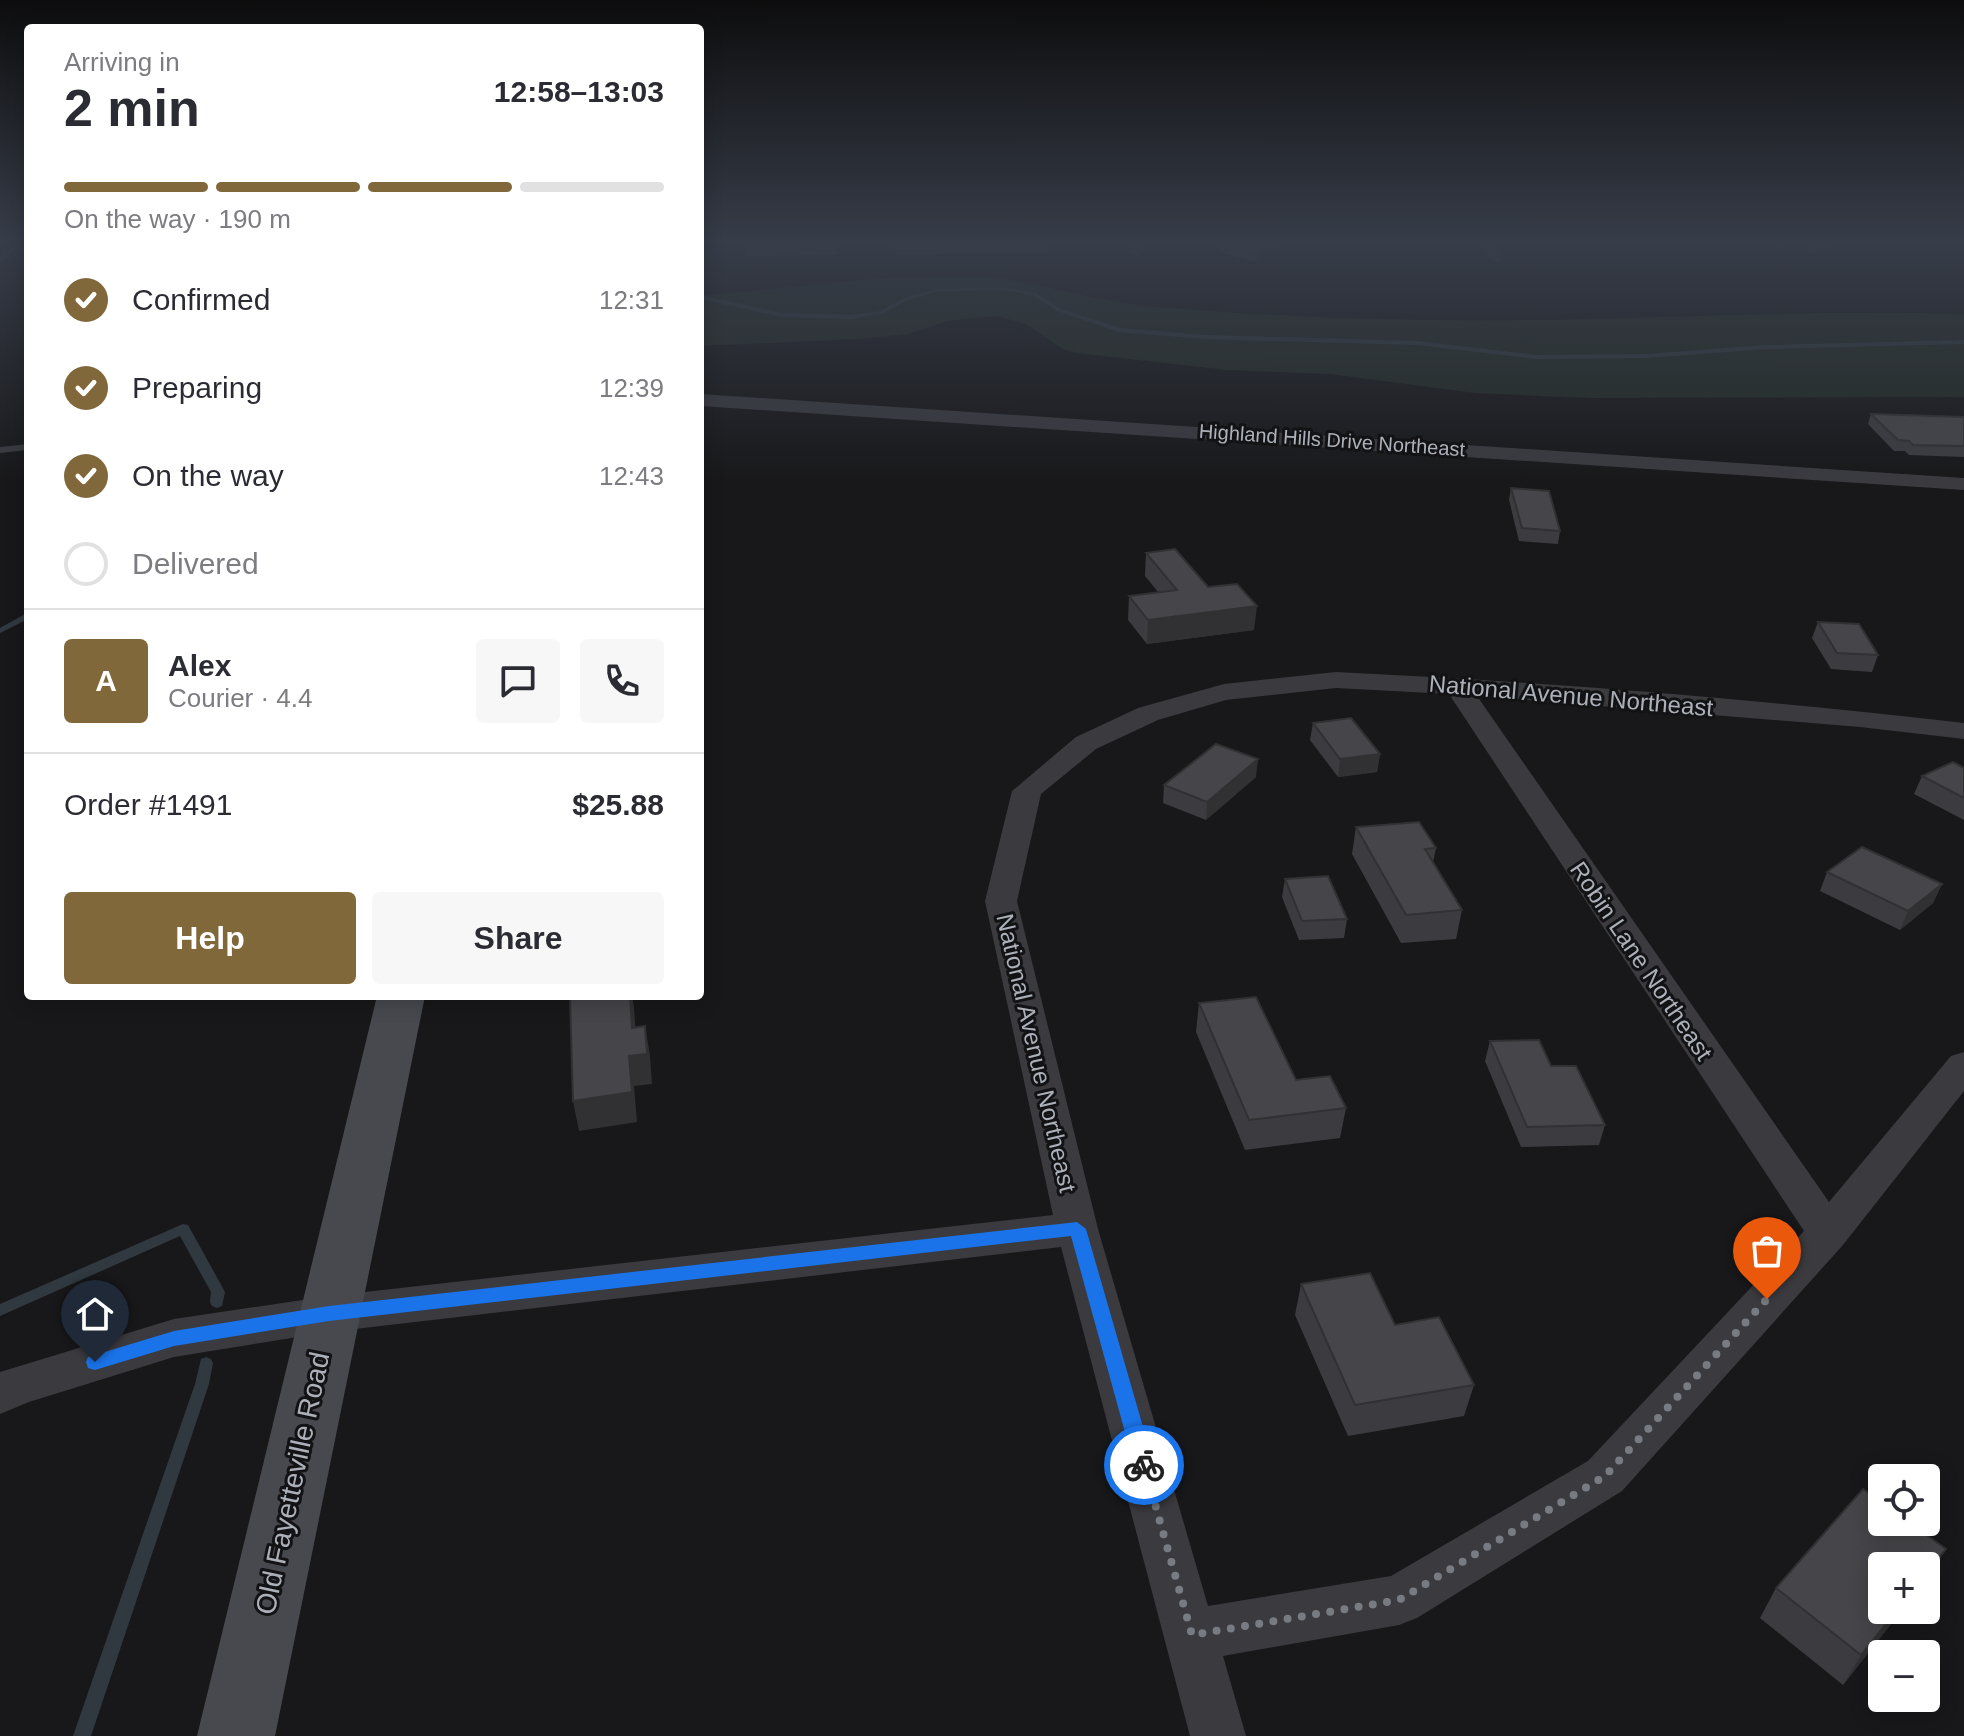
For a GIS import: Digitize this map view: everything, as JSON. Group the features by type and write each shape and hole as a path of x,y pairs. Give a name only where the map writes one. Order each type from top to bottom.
{"street":[{"name":"Highland Hills Drive Northeast","path":"704,400 1470,448 1964,484"},
{"name":"National Avenue Northeast","path":"1218,1736 1077,1229 1001,901 1027,791 1086,743 1148,714 1224,692 1336,680 1457,686 1860,719 1964,731"},
{"name":"Robin Lane Northeast","path":"1457,686 1828,1233"},
{"name":"Old Fayetteville Road","path":"236,1736 400,1000"},
{"path":"1192,1635 1399,1600 1605,1476 1828,1233 1964,1065"},
{"path":"0,1394 16,1386 174,1338 329,1314 1077,1229"}],"lane":[{"path":"0,450 24,447"}],"shaded area":[{"path":"704,322 944,322 908,334 704,346"},
{"path":"1019,322 1964,322 1964,397 1589,398 1475,393 1330,374 1227,370 1076,353 1063,349"}],"building":[{"path":"1871,414 1964,417 1964,446 1913,445 1909,441 1898,440"},
{"path":"1511,488 1549,491 1560,531 1522,528"},
{"path":"1175,549 1208,587 1237,584 1257,606 1148,620 1129,596 1177,590 1146,553"},
{"path":"1818,622 1859,624 1878,655 1837,653"},
{"path":"1351,718 1380,754 1340,759 1313,723"},
{"path":"1216,744 1258,759 1207,802 1164,785"},
{"path":"1953,762 1964,768 1964,798 1922,776"},
{"path":"1419,822 1436,848 1425,849 1462,910 1406,915 1356,827"},
{"path":"1862,847 1942,884 1908,911 1827,872"},
{"path":"1328,876 1347,919 1302,921 1285,879"},
{"path":"1256,997 1296,1080 1330,1076 1346,1108 1249,1120 1199,1003"},
{"path":"570,1000 630,1000 632,1028 645,1026 647,1054 629,1056 632,1092 573,1101"},
{"path":"1539,1040 1551,1066 1576,1066 1605,1125 1527,1127 1490,1041"},
{"path":"1370,1273 1395,1325 1439,1317 1474,1385 1355,1405 1301,1284"},
{"path":"1863,1489 1868,1492 1868,1536 1928,1536 1946,1549 1940,1556 1940,1552 1868,1552 1868,1624 1886,1624 1873,1640 1868,1640 1868,1646 1861,1655 1776,1588"}],"waterway":[{"path":"1095,322 1119,330 1204,337 1417,343 1536,357 1648,356 1766,347 1964,342"},
{"path":"0,631 24,618"},
{"path":"0,1310 183,1229 218,1292 217,1302"},
{"path":"82,1736 202,1384 206,1363"}],"way so far":[{"path":"1144,1465 1192,1635 1399,1600 1605,1476 1767,1299"}],"route":[{"path":"95,1362 174,1338 329,1314 1077,1229 1144,1465"}]}
